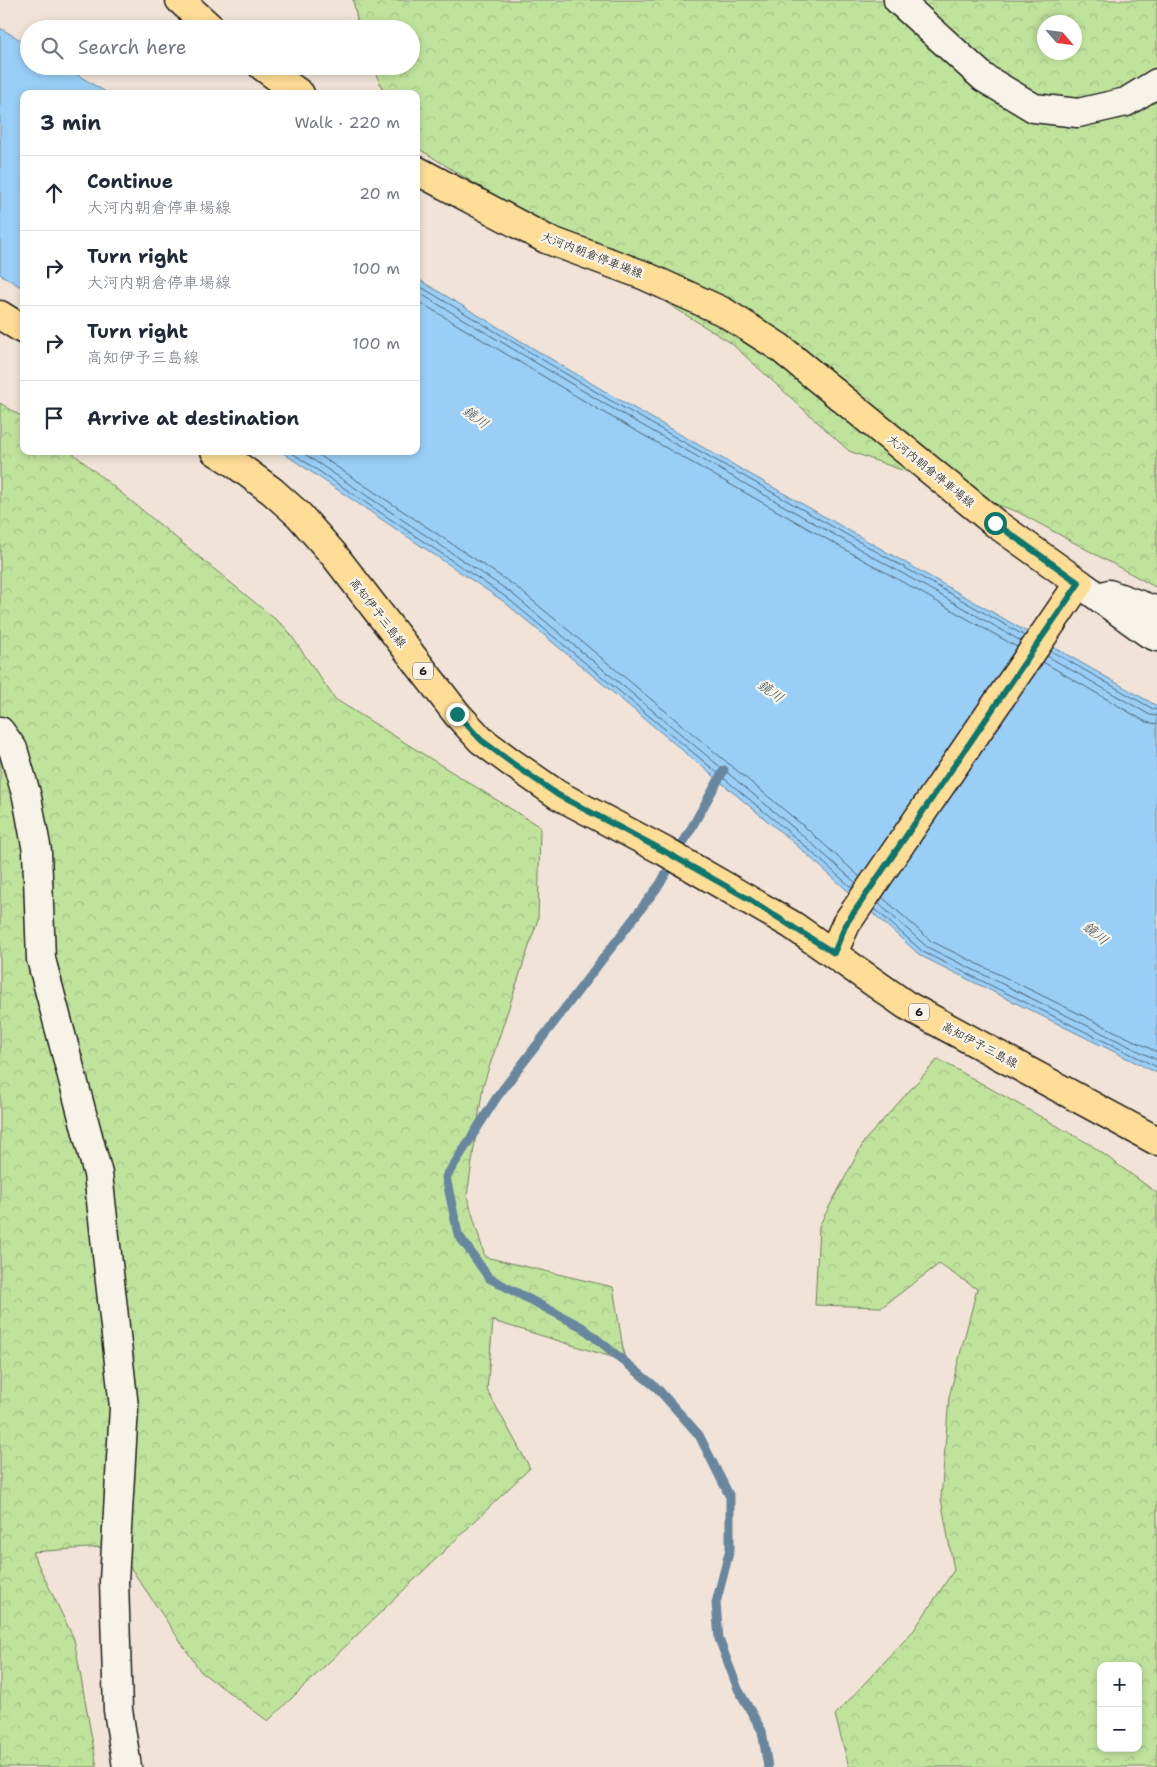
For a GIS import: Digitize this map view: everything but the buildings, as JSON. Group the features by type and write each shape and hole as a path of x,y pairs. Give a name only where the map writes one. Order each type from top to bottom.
{"main road":[{"path":"180,0 202,20"},
{"path":"274,75 295,90"},
{"name":"大河内朝倉停車場線","path":"420,172 546,239 643,275 724,312 779,347 995,523 1079,583"},
{"path":"0,315 20,328"},
{"name":"高知伊予三島線","path":"221,455 272,491 299,515 334,556 457,714 481,740 512,763 558,795 691,866 784,921 834,953 906,1005 1157,1141"},
{"path":"834,953 846,924 1079,583"}],"street":[{"path":"898,0 984,78 1034,108 1078,113 1126,102 1157,83"},
{"path":"1079,583 1157,611"},
{"path":"1079,583 1148,633 1157,637"},
{"path":"0,732 13,749 26,797 37,851 41,960 98,1174 124,1407 114,1582 118,1710 126,1767"}],"green space":[{"path":"353,0 1157,0 1157,588 1018,512 849,451 731,343 420,149 420,90 383,90 376,75 420,75 420,20 357,20"},
{"path":"0,403 20,416 20,455 75,455 286,628 335,699 540,827 538,919 483,1086 467,1196 485,1257 613,1287 625,1361 493,1321 487,1390 530,1468 268,1721 201,1672 116,1546 32,1552 74,1639 97,1767 0,1767"},
{"path":"938,1059 1091,1145 1157,1193 1157,1767 849,1767 835,1715 914,1630 954,1570 941,1499 949,1397 977,1289 939,1264 882,1307 815,1305 819,1226 865,1140"}],"water":[{"path":"0,28 20,40 20,75 78,75 102,90 20,90 20,286 0,274"},
{"name":"鏡川","path":"420,280 611,395 1157,706 1157,1073 921,956 794,843 503,601 286,455 420,455"}],"waterway":[{"path":"724,770 660,884 497,1097 446,1177 458,1234 489,1278 582,1327 657,1388 699,1435 730,1497 730,1549 716,1603 719,1639 738,1689 762,1731 768,1767"}],"route":[{"path":"457,714 481,740 558,795 664,851 747,898 834,953 846,924 1079,583 995,523"}]}
